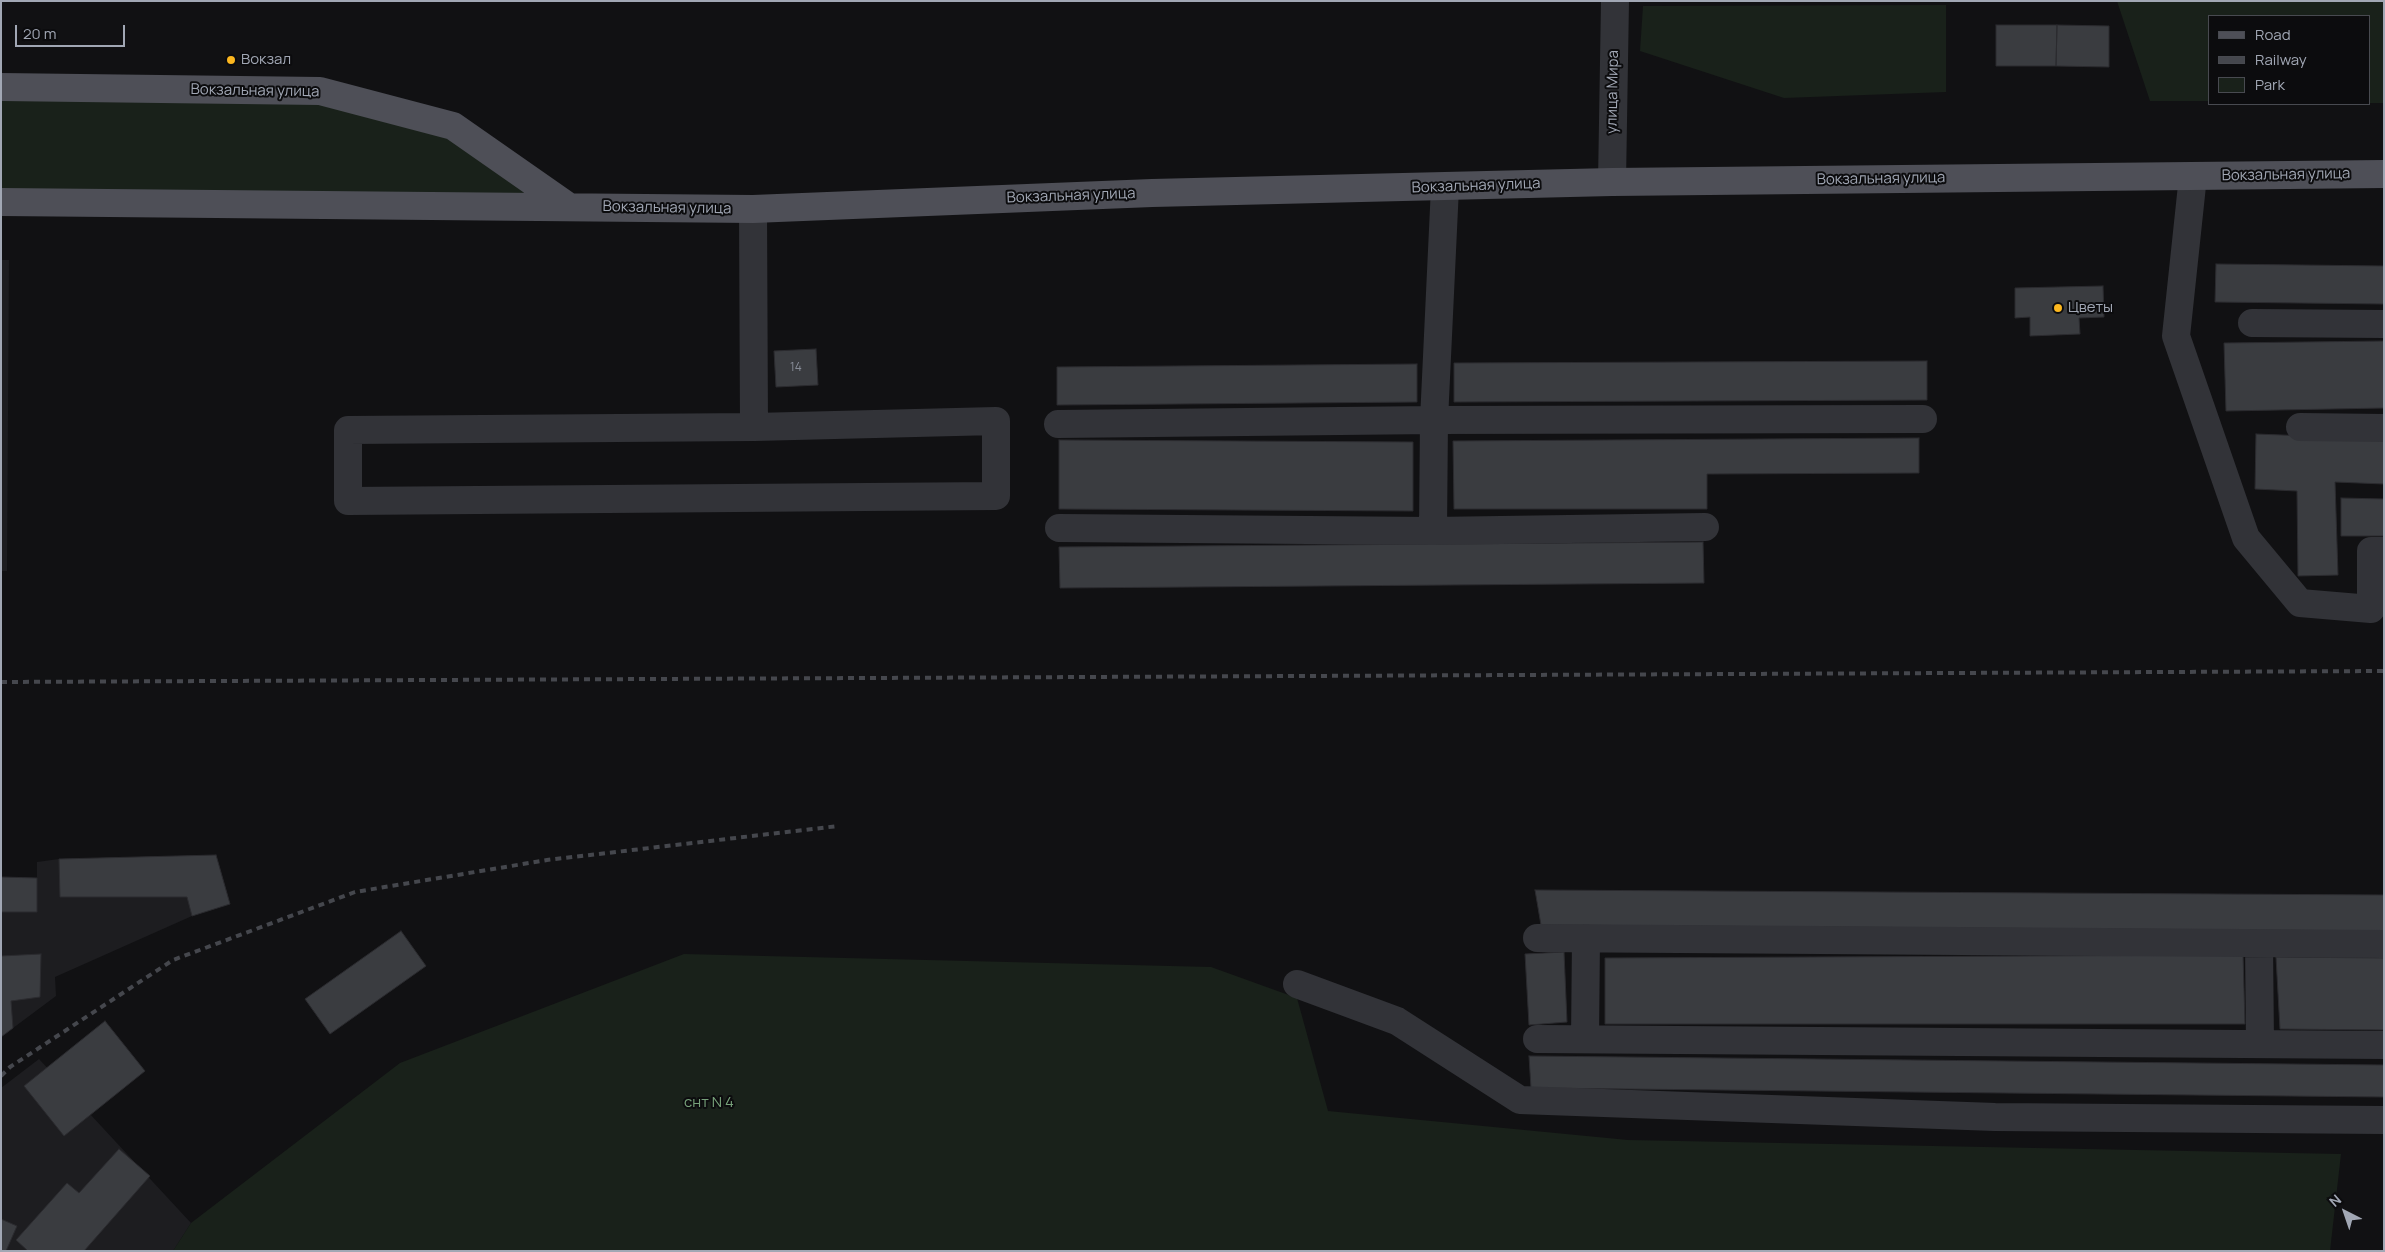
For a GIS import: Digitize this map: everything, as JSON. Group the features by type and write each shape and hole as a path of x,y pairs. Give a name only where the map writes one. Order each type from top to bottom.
{"main road":[{"name":"Вокзальная улица","path":"1,87 320,91 453,126 569,207"},
{"name":"Вокзальная улица","path":"1,202 753,209 1152,193 1612,182 2384,174"}],"street":[{"name":"улица Мира","path":"1612,182 1615,1"},
{"path":"2193,176 2176,336 2246,538 2300,603 2371,609 2371,551 2384,551"},
{"path":"1433,531 1434,420 1445,187"},
{"path":"753,209 754,427"},
{"path":"2252,323 2384,324"},
{"path":"1058,424 1434,420 1923,419"},
{"path":"996,421 996,496 348,501 348,430 754,427 996,421"},
{"path":"2300,427 2384,428"},
{"path":"1059,528 1433,531 1705,527"},
{"path":"1537,938 2384,944"},
{"path":"1585,1039 1586,938"},
{"path":"2259,943 2260,1044"},
{"path":"1297,984 1397,1021 1520,1100 1995,1117 2384,1120"},
{"path":"1537,1039 2384,1045"}],"shaded area":[{"path":"1,260 9,260 7,571 1,571"},
{"path":"216,855 230,904 192,916 55,977 56,996 1,1037 1,877 37,878 37,862 59,859"},
{"path":"39,1059 191,1223 173,1251 1,1251 1,1088"}],"green space":[{"path":"2117,1 2384,1 2384,103 2370,103 2370,15 2208,15 2208,101 2150,101"},
{"path":"1946,5 1946,92 1784,98 1640,51 1643,6"},
{"path":"1,95 316,100 449,135 540,199 1,195"},
{"name":"снт N 4","path":"684,954 1211,967 1297,998 1328,1111 1628,1140 2341,1154 2330,1251 173,1251 191,1223 400,1063"}],"building":[{"path":"1996,25 2057,25 2056,66 1996,66"},
{"path":"2057,25 2109,26 2109,67 2056,66"},
{"path":"2216,264 2384,266 2384,304 2215,302"},
{"path":"2103,286 2104,317 2079,318 2080,334 2030,336 2030,317 2015,318 2015,288"},
{"path":"2384,341 2384,408 2226,411 2224,343"},
{"path":"816,349 818,385 776,387 774,351"},
{"path":"1927,361 1927,400 1454,402 1454,363"},
{"path":"1417,364 1417,402 1057,405 1057,367"},
{"path":"2256,434 2384,439 2384,484 2335,482 2338,575 2298,576 2297,491 2255,489"},
{"path":"1919,438 1919,473 1707,474 1707,509 1454,509 1453,441"},
{"path":"1059,440 1413,442 1413,511 1059,509"},
{"path":"2341,498 2384,499 2384,536 2341,536"},
{"path":"1703,542 1704,583 1060,588 1059,547"},
{"path":"216,855 230,904 192,916 187,897 60,897 59,859"},
{"path":"1,877 37,878 37,912 1,912"},
{"path":"1535,890 2384,895 2384,931 1541,925"},
{"path":"401,931 426,966 330,1034 305,999"},
{"path":"1564,952 1567,1022 1529,1025 1525,954"},
{"path":"41,954 40,997 11,1001 13,1028 1,1037 1,956"},
{"path":"2243,955 2245,1024 1605,1024 1605,958"},
{"path":"2276,957 2384,958 2384,1030 2280,1029"},
{"path":"105,1021 145,1071 64,1136 24,1086"},
{"path":"1529,1056 2384,1065 2384,1097 1531,1088"},
{"path":"119,1149 150,1176 84,1251 28,1251 16,1240 67,1183 79,1193"},
{"path":"1,1219 17,1226 6,1251 1,1251"}],"railway":[{"path":"1,682 2384,671"},
{"path":"1,1076 10,1067 173,960 355,892 547,860 838,826"}],"place":[{"name":"Вокзал","path":"231,60"},
{"name":"Цветы","path":"2058,308"}]}
